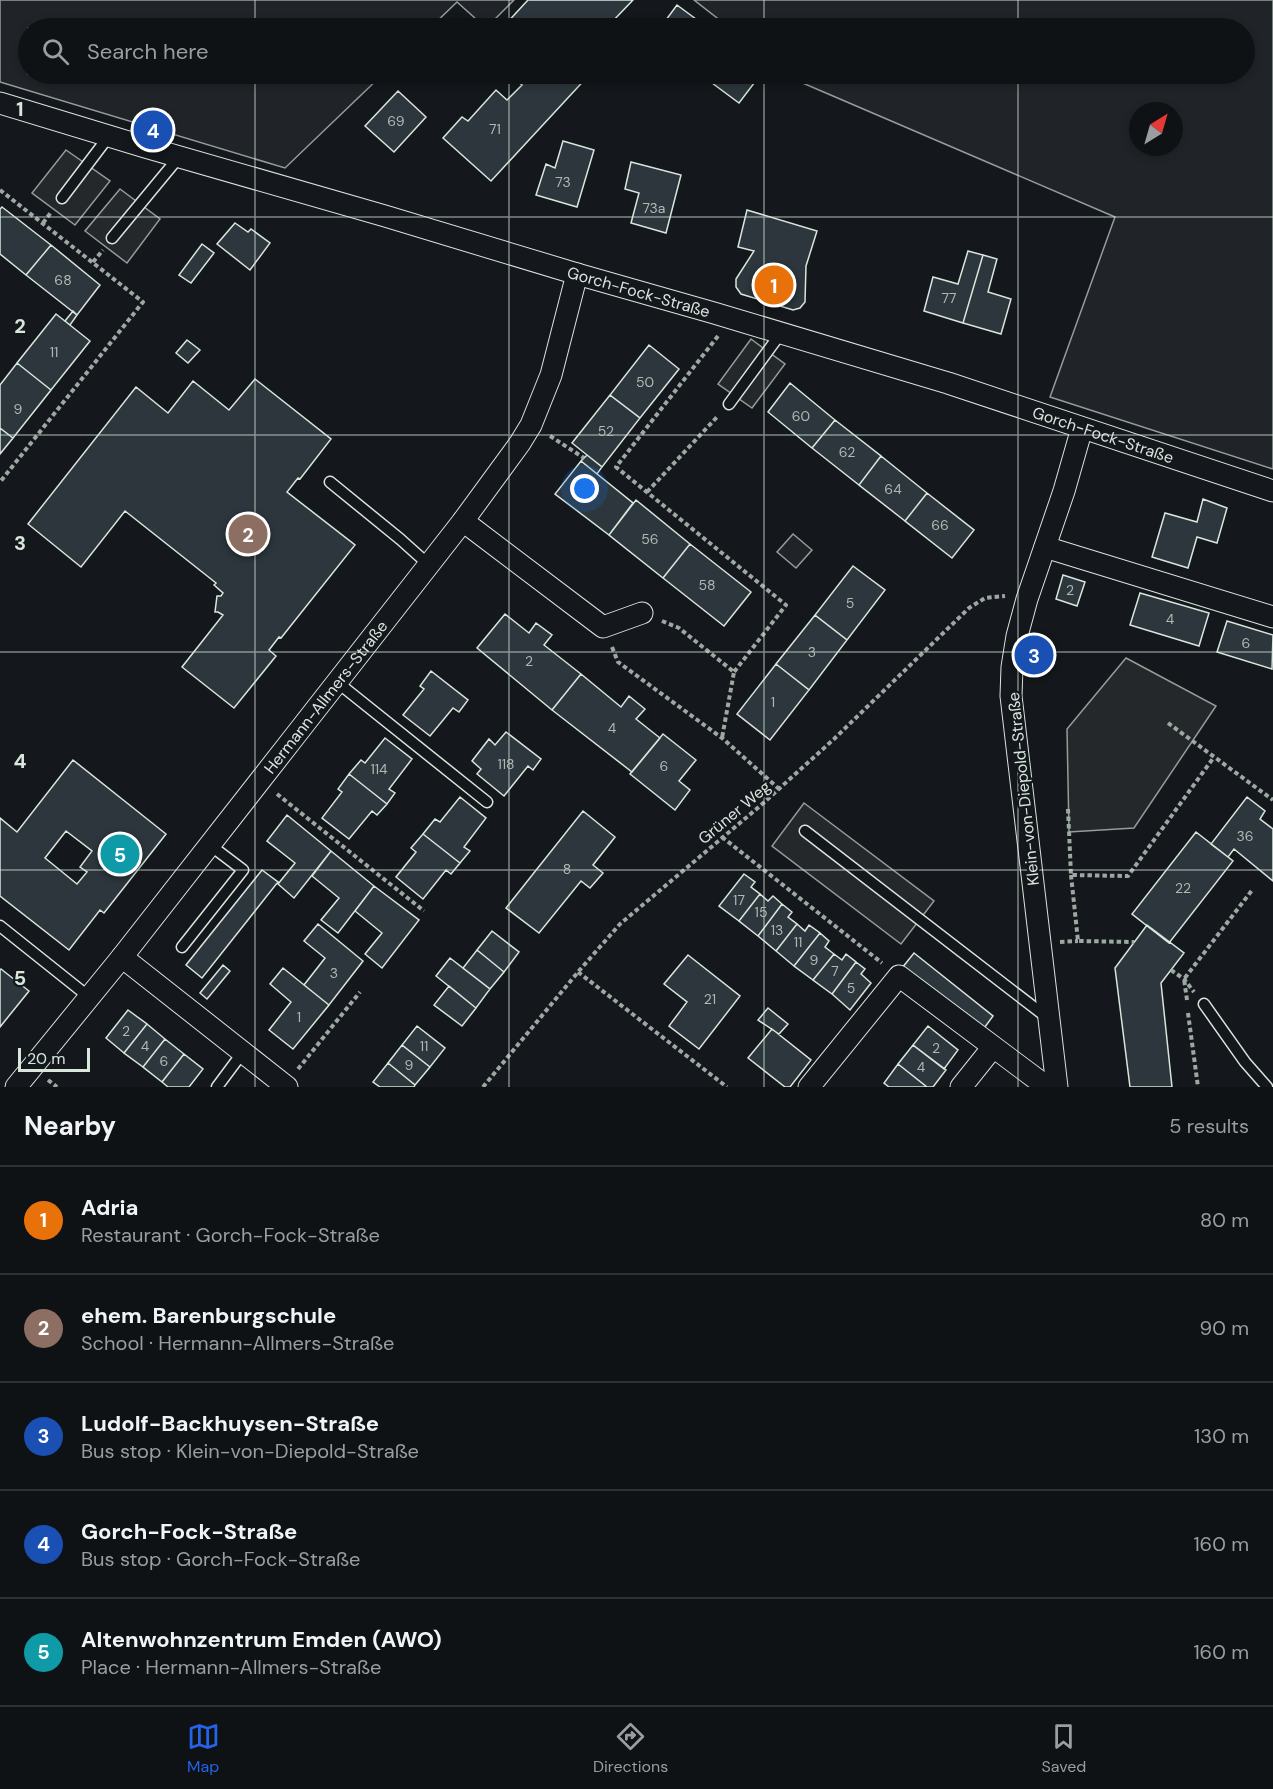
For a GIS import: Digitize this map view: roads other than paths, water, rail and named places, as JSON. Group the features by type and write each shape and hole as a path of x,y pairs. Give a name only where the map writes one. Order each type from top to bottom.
{"street":[{"name":"Gorch-Fock-Straße","path":"0,103 179,158 385,216 948,382 1273,490"},
{"name":"Hermann-Allmers-Straße","path":"16,1087 122,957 429,566 520,443 531,425 550,375 577,274"},
{"name":"Klein-von-Diepold-Straße","path":"1057,1087 1011,696 1012,667 1027,599 1082,428"},
{"path":"463,521 603,627 642,613"},
{"path":"1045,547 1273,617"},
{"path":"122,957 286,1086"},
{"path":"809,1087 899,976 1047,1087"},
{"path":"961,1087 993,1047"}],"lane":[{"path":"62,198 109,136"},
{"path":"112,238 179,158"},
{"path":"729,404 781,333"},
{"path":"330,482 400,539 429,566"},
{"path":"338,682 487,802"},
{"path":"804,831 1049,1019"},
{"path":"182,947 243,870 210,845"},
{"path":"0,926 89,997"},
{"path":"1204,1004 1245,1062 1267,1087"},
{"path":"217,1087 243,1052"}],"place":[{"name":"Gorch-Fock-Straße","path":"153,130"},
{"name":"Adria","path":"774,285"},
{"name":"ehem. Barenburgschule","path":"248,534"},
{"name":"Ludolf-Backhuysen-Straße","path":"1034,655"},
{"name":"Altenwohnzentrum Emden (AWO)","path":"120,854"}]}
